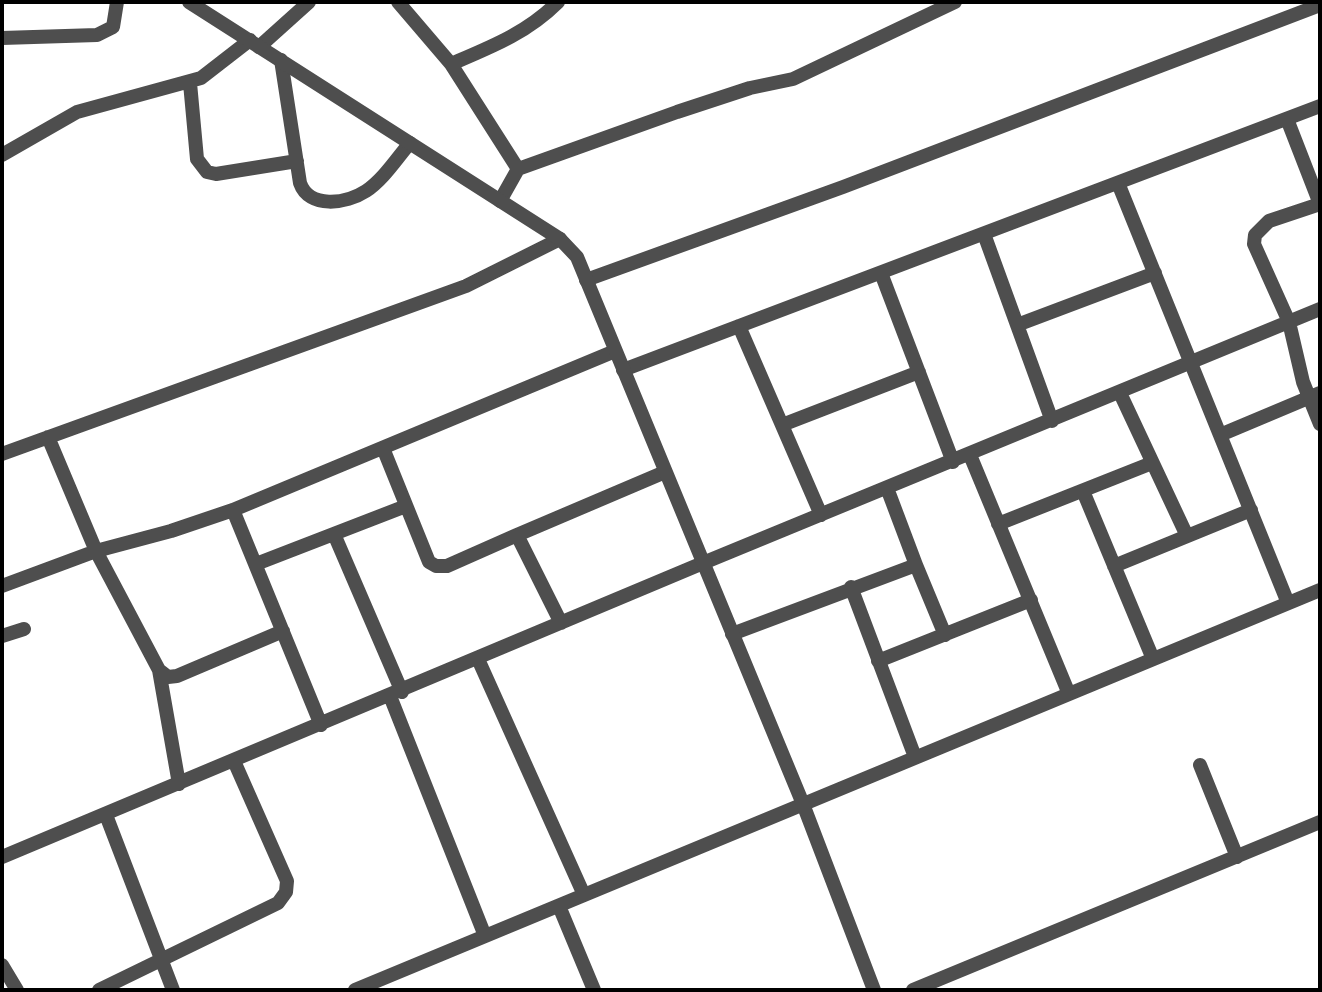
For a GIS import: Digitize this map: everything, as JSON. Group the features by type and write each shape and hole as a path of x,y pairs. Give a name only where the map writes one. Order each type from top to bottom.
{"street":[{"path":"2,38 97,35 113,27 117,2"},
{"path":"188,2 560,239 576,257 803,804 874,990"},
{"path":"2,155 77,112 190,83 254,44 309,2"},
{"path":"451,64 514,37 541,19 558,2"},
{"path":"500,201 518,169 677,112 750,89 793,79 954,2"},
{"path":"403,3 451,64 518,169"},
{"path":"586,280 856,182 1320,5"},
{"path":"281,60 303,191 317,202 367,190 410,143"},
{"path":"190,83 197,159 207,172 216,174 296,161"},
{"path":"623,370 1320,106"},
{"path":"1287,119 1320,204 1269,221 1255,235 1254,244 1289,322 1315,395 1320,424"},
{"path":"1118,183 1288,603"},
{"path":"984,234 1052,421"},
{"path":"2,454 466,286 560,239"},
{"path":"881,273 953,462"},
{"path":"1017,326 1154,273"},
{"path":"2,857 703,563 1320,309"},
{"path":"740,326 821,515"},
{"path":"2,586 96,551 233,510 615,351"},
{"path":"782,425 919,372"},
{"path":"1120,393 1187,536"},
{"path":"1220,435 1315,395"},
{"path":"48,437 96,551 159,670 179,784"},
{"path":"383,448 429,562 436,566 447,566 665,472"},
{"path":"970,455 1069,694"},
{"path":"998,524 1152,463"},
{"path":"887,488 944,635"},
{"path":"1083,491 1153,659"},
{"path":"256,564 406,506"},
{"path":"233,510 321,725"},
{"path":"1114,566 1251,510"},
{"path":"334,534 485,936"},
{"path":"517,535 561,623"},
{"path":"733,634 850,587 916,565"},
{"path":"850,587 915,757"},
{"path":"355,990 1320,590"},
{"path":"878,661 1031,600"},
{"path":"2,636 24,629"},
{"path":"159,670 169,677 177,676 283,631"},
{"path":"478,659 584,895"},
{"path":"99,990 278,903 286,892 287,881 234,761"},
{"path":"1200,765 1237,857"},
{"path":"106,814 173,990"},
{"path":"913,990 1320,822"},
{"path":"559,906 594,990"},
{"path":"2,965 17,990"}]}
